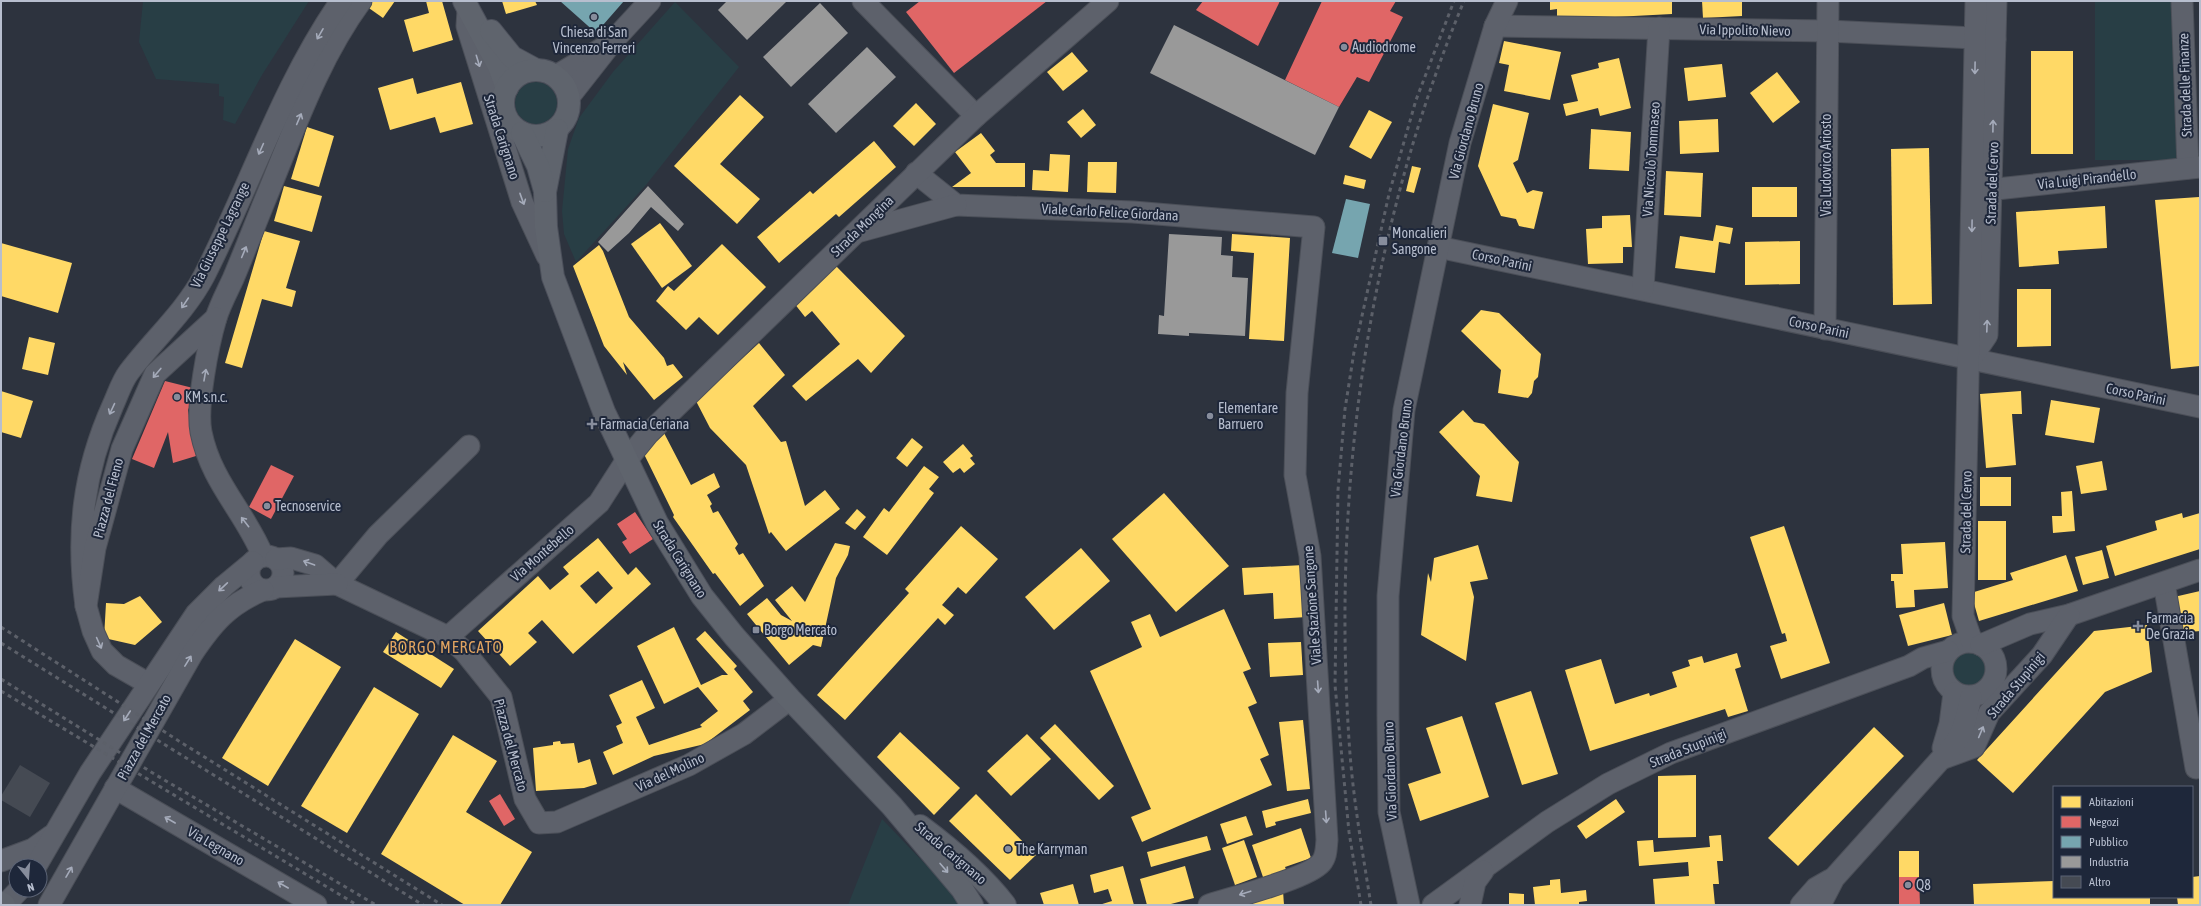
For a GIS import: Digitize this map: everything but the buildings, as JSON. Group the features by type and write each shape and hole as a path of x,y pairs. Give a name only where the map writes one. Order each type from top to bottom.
{"main road":[{"path":"469,4 512,57 546,73 567,89 570,107 567,116 557,130 537,137 522,133 510,124 505,115 503,104 507,88 517,76 526,72 546,73"},
{"name":"Strada Carignano","path":"469,4 499,66 507,88"},
{"name":"Strada Carignano","path":"545,192 557,130"},
{"name":"Strada Carignano","path":"522,133 538,166 545,192 549,261 553,277 583,358 626,461 657,523 702,596 734,636 790,699 892,806 962,889 972,905"},
{"name":"Strada Carignano","path":"892,806 947,846 991,886 1005,905"}],"street":[{"name":"Via Giuseppe Lagrange","path":"86,606 82,568 82,529 88,473 106,422 128,373 175,319 203,277 279,110 327,22 341,1"},
{"name":"Via Giuseppe Lagrange","path":"264,559 254,534 238,514 214,470 201,431 200,409 216,318 315,80 340,29 361,1"},
{"path":"569,97 614,41 650,1"},
{"path":"863,1 976,116"},
{"name":"Strada Mongina","path":"626,461 653,429 916,173 976,116 1108,1"},
{"name":"Via Giordano Bruno","path":"1409,905 1389,812 1388,596 1404,410 1460,143 1495,26 1507,1"},
{"name":"Via Ludovico Ariosto","path":"1825,329 1828,1"},
{"name":"Strada del Cervo","path":"1963,695 1945,683 1965,652 1963,616 1970,360 1982,191 1985,38 1976,1"},
{"name":"Strada del Cervo","path":"1985,38 1996,1"},
{"name":"Strada delle Finanze","path":"2182,1 2194,168"},
{"name":"Strada Carignano","path":"469,4 467,26 522,202 549,261"},
{"name":"Via Ippolito Nievo","path":"1495,26 1828,31 1985,38"},
{"name":"Via Niccolò Tommaseo","path":"1643,289 1659,28"},
{"path":"546,73 614,41"},
{"name":"Via Luigi Pirandello","path":"1982,191 2194,168"},
{"path":"916,173 956,205"},
{"name":"Viale Carlo Felice Giordana","path":"855,232 956,205 1133,212 1314,227"},
{"name":"Viale Stazione Sangone","path":"1209,905 1307,874 1322,862 1325,856 1327,840 1310,556 1305,522 1295,475 1297,393 1314,227"},
{"name":"Corso Parini","path":"1438,247 1643,289 1970,360 2200,407"},
{"name":"Piazza del Fieno","path":"149,684 116,665 102,651 93,631 86,606 95,548 122,450 155,374 216,318"},
{"path":"337,584 378,534 469,446"},
{"name":"Via Montebello","path":"448,637 598,502 626,461"},
{"name":"Piazza del Mercato","path":"40,858 90,773 196,614 224,586 264,559 291,558 315,565 337,584 448,637 464,651 501,697 526,799 539,823"},
{"path":"264,559 282,568 283,573 282,578 270,589 254,586 248,572 264,559"},
{"name":"Strada Stupinigi","path":"1433,905 1547,822 1608,784 1671,752 1909,666 1923,658 1965,652 2030,624 2069,614 2200,570"},
{"path":"2164,583 2196,768"},
{"name":"Piazza del Mercato","path":"49,905 68,874 175,680 211,627 223,614 237,603 270,589 337,584"},
{"name":"Strada Stupinigi","path":"1940,760 1974,747 1989,714 2042,655 2069,614"},
{"path":"1963,695 1980,695 1992,683 1996,666 1965,652"},
{"path":"149,684 175,680"},
{"name":"Strada Stupinigi","path":"1820,905 1834,878 1940,760 1950,724 1963,695"},
{"name":"Via del Molino","path":"539,823 557,822 689,765 744,734 790,699"},
{"name":"Via Legnano","path":"115,788 316,905"},
{"name":"Piazza del Mercato","path":"1,861 33,849 54,834"},
{"name":"Strada Stupinigi","path":"1470,905 1475,882 1486,866"},
{"path":"1801,905 1816,888 1834,878"}],"shaded area":[{"path":"143,1 309,1 262,75 235,124 223,120 224,97 219,96 219,84 156,79 139,42"},
{"path":"2095,1 2176,1 2176,160 2095,160"},
{"path":"675,2 739,67 646,185 576,262 564,234 562,211 568,149 579,118 613,72"},
{"path":"532,82 540,82 551,88 557,99 557,107 551,118 540,124 532,124 521,118 515,107 515,99 521,88"},
{"path":"1969,650 1977,652 1983,656 1987,662 1989,670 1987,678 1983,684 1977,688 1969,690 1961,688 1955,684 1951,678 1949,670 1951,662 1955,656 1961,652"},
{"path":"882,819 953,893 962,905 848,905"}],"railway":[{"path":"1361,905 1349,832 1335,685 1338,490 1345,409 1354,352 1389,194 1416,100 1454,1"},
{"path":"1371,905 1352,773 1345,658 1346,562 1352,466 1363,371 1379,276 1402,183 1430,91 1464,1"},
{"path":"1,627 182,743 442,905"},
{"path":"1,643 423,905"},
{"path":"1,679 156,775 376,905"},
{"path":"1,691 357,905"}],"place":[{"name":"Chiesa di San Vincenzo Ferreri","path":"594,17"},
{"name":"Audiodrome","path":"1344,47"},
{"name":"Moncalieri Sangone","path":"1383,241"},
{"name":"KM s.n.c.","path":"177,397"},
{"name":"Elementare Barruero","path":"1210,416"},
{"name":"Farmacia Ceriana","path":"592,424"},
{"name":"Tecnoservice","path":"267,506"},
{"name":"Farmacia De Grazia","path":"2138,626"},
{"name":"Borgo Mercato","path":"756,630"},
{"name":"The Karryman","path":"1008,849"},
{"name":"Q8","path":"1908,885"}],"district":[{"name":"BORGO MERCATO","path":"446,647"}]}
